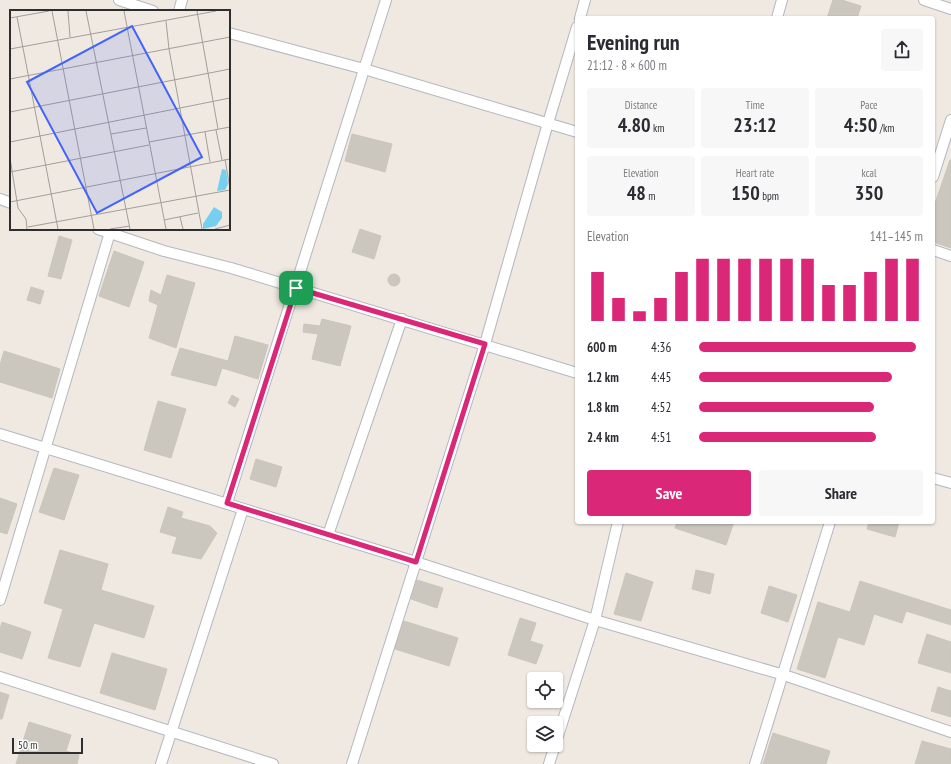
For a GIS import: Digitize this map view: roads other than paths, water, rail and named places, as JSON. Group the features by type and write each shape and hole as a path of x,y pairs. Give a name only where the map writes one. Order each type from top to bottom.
{"street":[{"path":"119,0 150,10"},
{"path":"178,10 182,0"},
{"path":"227,503 386,0"},
{"path":"581,16 585,0"},
{"path":"778,16 782,0"},
{"path":"924,0 951,9"},
{"path":"230,33 364,69 575,131"},
{"path":"352,764 485,344 575,34"},
{"path":"935,171 951,120"},
{"path":"0,199 10,203"},
{"path":"0,600 110,231 164,251 231,268 575,372"},
{"path":"935,251 951,256"},
{"path":"328,535 402,319"},
{"path":"0,434 416,562 595,620 784,675 951,732"},
{"path":"935,479 951,484"},
{"path":"161,764 243,509"},
{"path":"563,720 595,620 618,524"},
{"path":"755,764 784,675 829,524"},
{"path":"0,677 273,764"},
{"path":"549,764 553,752"}]}
